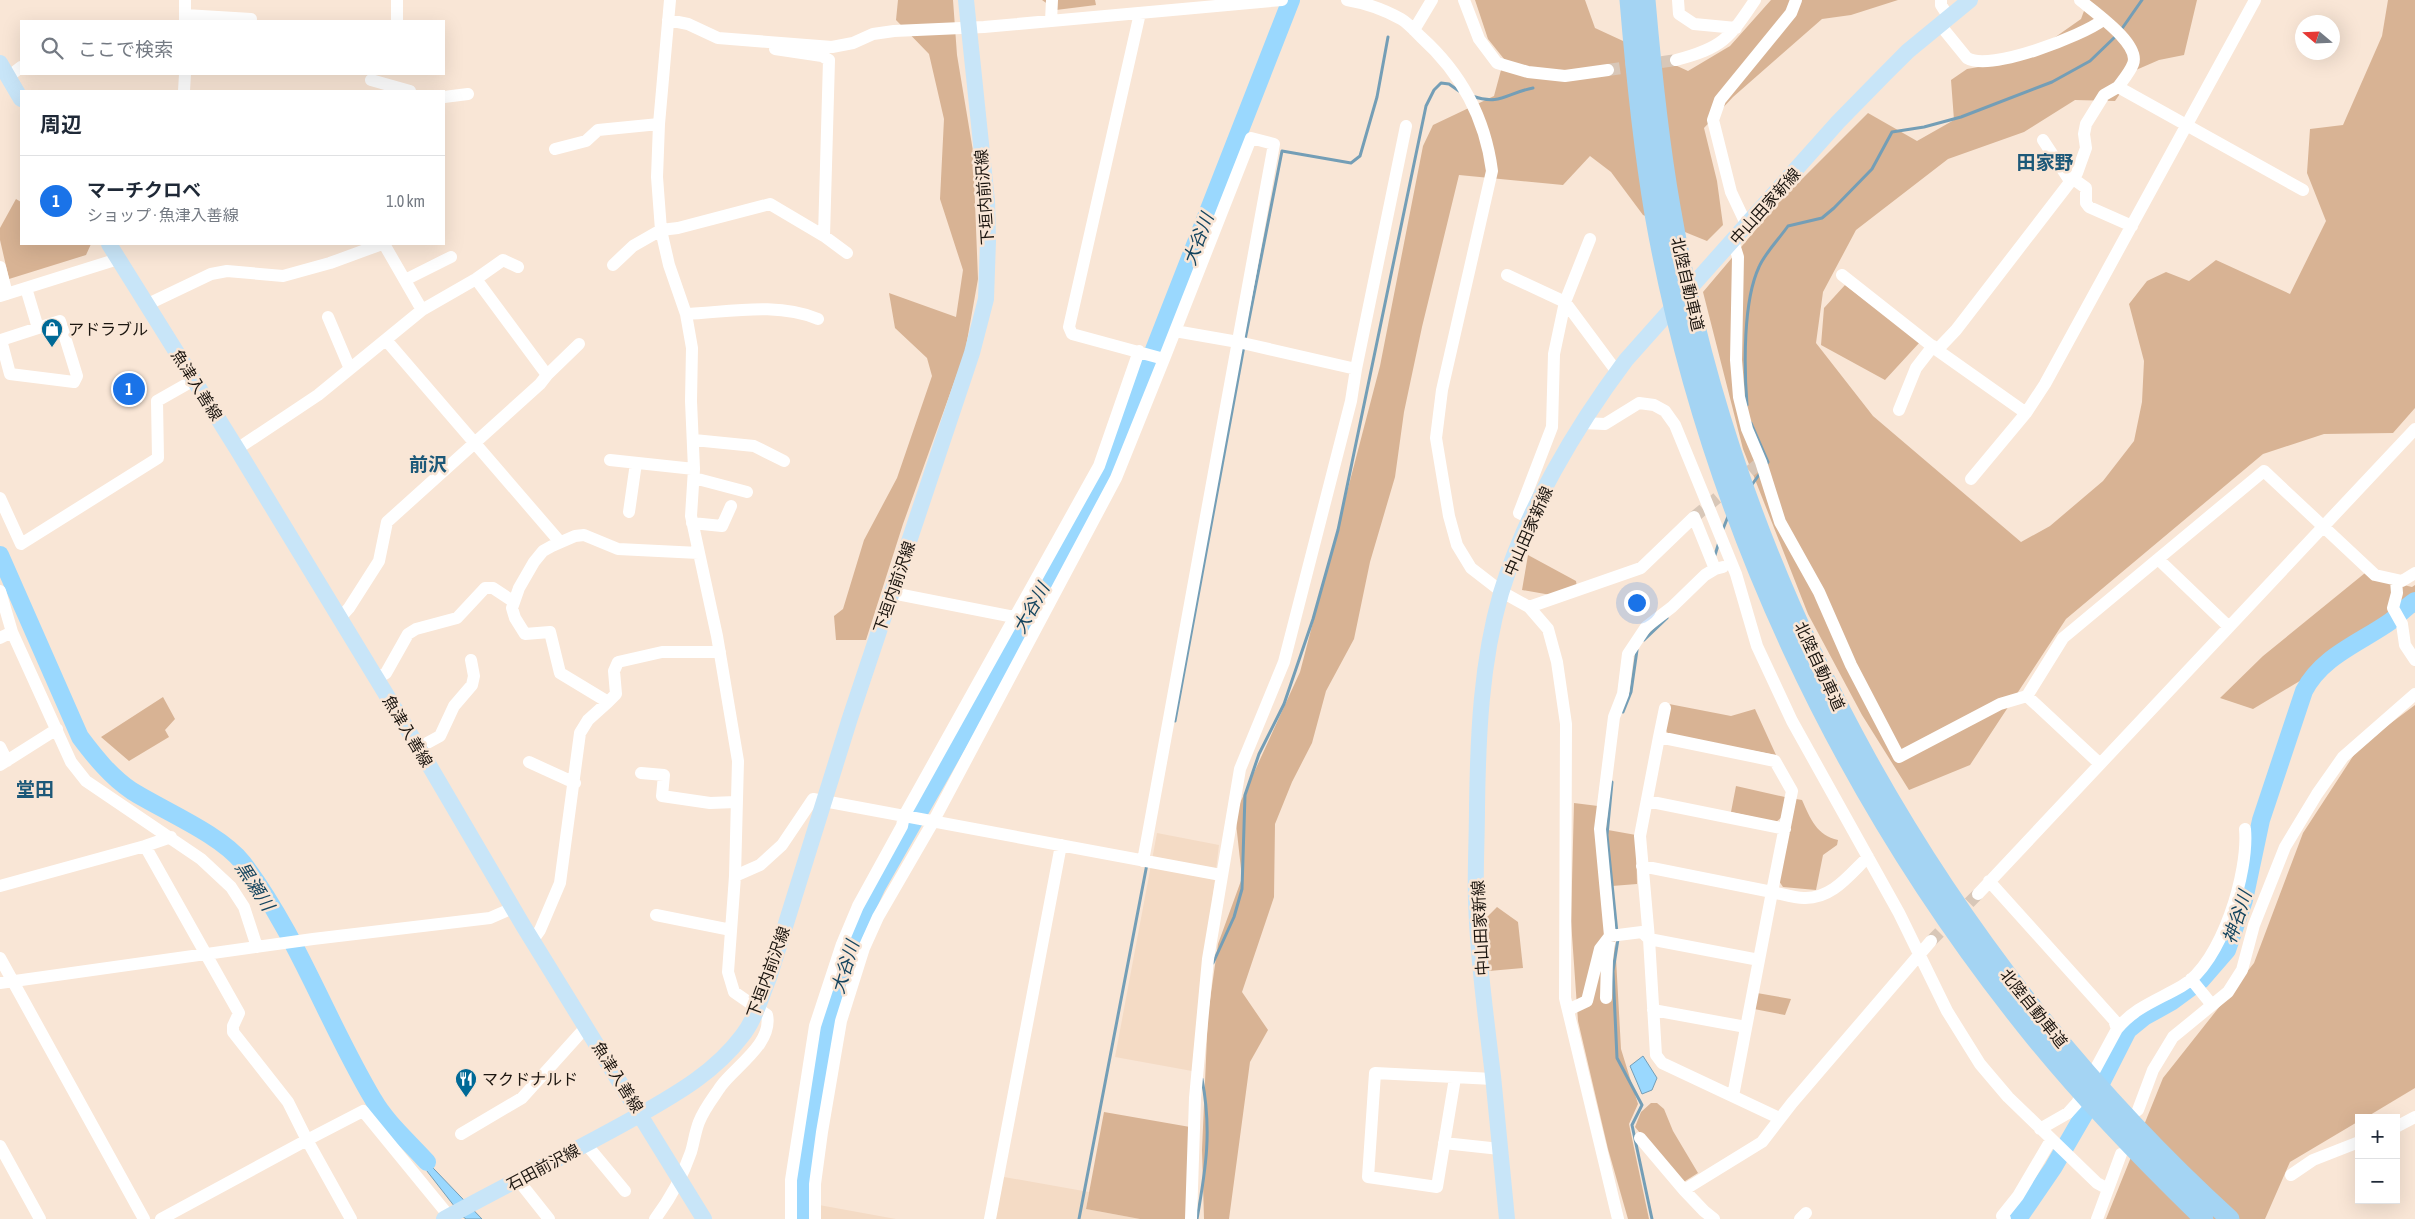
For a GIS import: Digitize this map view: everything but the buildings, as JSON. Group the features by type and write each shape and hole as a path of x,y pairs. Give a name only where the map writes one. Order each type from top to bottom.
{"highway":[{"name":"北陸自動車道","path":"1629,0 1635,72 1654,214 1670,288 1706,424 1756,564 1821,710 1857,778 1899,848 1985,975 2079,1076 2134,1115 2230,1219"},
{"name":"北陸自動車道","path":"1646,0 1661,141 1671,210 1686,278 1723,420 1745,488 1772,559 1836,702 1872,770 1954,902 2042,1020 2122,1146 2204,1219"}],"main road":[{"name":"下垣内前沢線","path":"641,1114 700,1079 720,1061 743,1035 757,1008 769,978 825,799 972,353 986,299 988,241 987,201 966,0"},
{"name":"中山田家新線","path":"1508,1219 1476,900 1477,782 1483,678 1502,592 1531,519 1582,423 1617,372 1838,122 1908,51 1970,0"},
{"path":"4,70 20,97"},
{"name":"魚津入善線","path":"110,245 237,449 513,908 704,1219"},
{"name":"石田前沢線","path":"446,1218 641,1114"}],"street":[{"path":"185,0 186,18 251,19"},
{"path":"397,0 397,20"},
{"path":"655,1219 674,1189 690,1154 699,1123 707,1107 725,1082 764,1036 769,1023 767,1015 734,992 728,972 738,761 720,652 690,516 694,474 691,401 692,348 686,314 669,265 661,230 658,177 659,124 670,0"},
{"path":"1051,21 1052,0"},
{"path":"668,20 688,24 718,38 832,47 853,43 874,34 894,31 968,28 1140,13 1177,5 1282,0"},
{"path":"1347,0 1361,3 1402,19 1436,51 1464,85 1489,144 1492,171 1444,380 1436,438 1449,516 1457,545 1471,568 1502,592 1529,607 1548,629 1557,662 1566,724 1565,998 1618,1219"},
{"path":"1414,30 1432,0"},
{"path":"1464,0 1479,39 1497,63 1528,72 1565,76 1608,70"},
{"path":"1678,0 1679,14 1694,24 1736,28"},
{"path":"1676,60 1705,53 1722,42 1736,28 1756,0"},
{"path":"1747,226 1730,192 1713,120 1720,100 1792,12 1796,0"},
{"path":"1942,0 1941,5 1945,22 1967,58 1972,61 1983,62 2050,47 2095,26 2103,20"},
{"path":"1899,410 1916,368 1956,330 2071,180 2086,148 2084,134 2086,124 2104,95 2118,87 2134,63 2134,50 2080,0"},
{"path":"1971,479 2026,413 2045,384 2255,0"},
{"path":"1140,13 1069,327 1072,334 1164,359"},
{"path":"769,42 776,50 822,56 829,60 824,236"},
{"path":"4,70 20,66"},
{"path":"184,90 185,75"},
{"path":"371,82 406,90"},
{"path":"2118,87 2303,190"},
{"path":"445,97 468,94"},
{"path":"555,149 586,141 598,130 659,124"},
{"path":"1192,1219 1195,1098 1208,959 1220,875 1240,769 1284,662 1351,401 1406,126"},
{"path":"815,1219 815,1184 841,1021 864,948 878,917 1116,478 1251,138 1274,144 1143,861"},
{"path":"2042,140 2071,180 2086,188 2086,204 2089,207 2132,226"},
{"path":"613,265 633,246 661,230 678,228 770,204 824,236 847,253"},
{"path":"1531,519 1519,513 1552,428 1554,354 1565,302 1590,240"},
{"path":"1733,241 1738,257 1736,360 1739,397 1747,429 1761,462 1780,522 1819,592 1851,665 1899,757 2000,704 2027,696 2063,638 2264,471 2376,575 2402,582 2415,573"},
{"path":"146,305 211,274 227,271 283,276 330,263 380,245"},
{"path":"384,245 422,310"},
{"path":"405,280 451,257"},
{"path":"0,267 3,295 118,259"},
{"path":"237,449 318,395 422,310 476,279 503,260 518,267"},
{"path":"1507,275 1565,302 1617,372"},
{"path":"1842,275 1935,348 2026,413"},
{"path":"476,279 547,375"},
{"path":"26,288 38,328"},
{"path":"686,314 779,309 808,314 818,318"},
{"path":"328,317 350,369"},
{"path":"60,321 77,376 74,382 10,374 1,340 38,328 60,321"},
{"path":"1175,332 1238,342 1356,369"},
{"path":"386,340 560,542"},
{"path":"339,619 350,608 379,561 386,522 475,444 540,384 579,344"},
{"path":"791,1219 792,1170 815,1026 842,944 858,906 1014,617 1099,466 1139,351"},
{"path":"0,498 21,544 158,458 157,402 194,380"},
{"path":"1582,423 1605,424 1639,403 1654,405 1665,411 1675,425 1732,565 1757,646 1788,713 1868,856 1947,1011 1980,1064 2040,1129 2097,1184 2108,1189"},
{"path":"1978,894 2415,429"},
{"path":"694,440 754,446 784,461"},
{"path":"610,460 636,462 694,474 747,492"},
{"path":"629,512 636,462"},
{"path":"692,523 722,526 731,506"},
{"path":"1529,607 1641,568 1694,517 1715,569"},
{"path":"608,702 560,673 550,632 525,634 515,618 512,608 514,602 519,588 534,562 543,551 575,536 584,535 618,549 699,554"},
{"path":"2158,559 2229,627"},
{"path":"1606,998 1610,936 1600,829 1614,717 1623,694 1628,654 1646,627 1672,607 1705,575 1715,569 1732,565"},
{"path":"2396,580 2397,593 2393,608 2402,624 2405,645 2415,660"},
{"path":"376,678 386,673 408,634 416,629 457,618 485,588 493,588 514,602"},
{"path":"0,591 12,632 71,762 86,781 106,796 171,837 201,859 231,887 244,908 257,948"},
{"path":"892,593 1014,617"},
{"path":"0,638 12,632"},
{"path":"533,940 540,930 560,883 575,783 580,733 588,720 616,694 614,671 618,662 662,652 720,652"},
{"path":"418,748 440,736 454,706 472,684 474,676 471,660"},
{"path":"2134,1115 2153,1070 2173,1037 2228,992 2242,970 2254,925 2286,848 2317,794 2343,756 2415,694"},
{"path":"2027,696 2100,764"},
{"path":"1665,708 1640,836 1656,1055 1662,1063 1780,1118"},
{"path":"0,747 3,763 57,729"},
{"path":"1659,737 1775,760 1792,791 1733,1096"},
{"path":"529,762 575,783"},
{"path":"641,773 664,775 662,796 710,803 736,802"},
{"path":"734,876 760,865 782,846 813,799 825,799 930,821 1220,875"},
{"path":"1647,801 1785,829"},
{"path":"2040,1129 2068,1113 2077,1103 2117,1030 2127,1017 2139,1008 2184,985 2216,949 2224,932 2246,845 2245,829"},
{"path":"0,886 171,837"},
{"path":"990,1219 1060,845"},
{"path":"145,846 204,954 239,1012 233,1026 233,1032 288,1102 351,1219"},
{"path":"1642,866 1803,898 1820,896 1834,890 1868,856"},
{"path":"1989,881 2114,1020 2117,1030"},
{"path":"6,983 314,939 490,918 513,908"},
{"path":"656,915 731,930"},
{"path":"1568,1010 1587,1002 1600,949 1610,936 1642,932 1649,939 1759,960"},
{"path":"1684,1190 1762,1142 1780,1118 1931,941"},
{"path":"0,958 6,983 144,1219"},
{"path":"2191,978 2212,1005"},
{"path":"1653,1010 1746,1027"},
{"path":"461,1134 522,1098 586,1027"},
{"path":"1455,1078 1437,1186 1368,1177 1375,1073 1493,1079"},
{"path":"161,1219 363,1112 446,1218"},
{"path":"2400,1125 2415,1117"},
{"path":"1640,1138 1684,1190 1714,1219"},
{"path":"2002,1218 2053,1141"},
{"path":"1444,1143 1500,1148"},
{"path":"586,1144 625,1191"},
{"path":"2291,1175 2313,1160 2355,1144"},
{"path":"0,1146 40,1219"},
{"path":"2097,1219 2122,1146"},
{"path":"518,1180 550,1219"}],"shaded area":[{"path":"898,0 953,0 957,55 973,151 978,279 965,352 903,524 866,640 836,640 834,616 843,609 864,540 897,478 932,376 927,358 895,328 889,293 956,317 963,270 940,199 944,119 929,54 896,20"},
{"path":"1042,0 1095,0 1096,5 1056,10"},
{"path":"1475,0 1585,0 1595,28 1688,71 1730,46 1771,0 1898,0 1851,15 1822,19 1733,97 1704,128 1717,181 1723,225 1707,241 1643,215 1611,172 1590,156 1563,185 1459,175 1422,327 1404,412 1395,477 1370,562 1354,639 1326,691 1312,743 1292,782 1275,824 1274,897 1242,992 1268,1030 1250,1062 1229,1219 1204,1219 1202,1150 1208,1014 1218,944 1242,878 1235,814 1300,672 1380,366 1423,146 1433,125 1494,96 1504,59 1488,39"},
{"path":"2088,0 2197,0 2184,55 2159,60 2136,70 2115,101 2075,100 2024,132 1948,159 1856,230 1823,292 1816,343 1873,416 2021,542 2050,526 2103,481 2134,441 2142,402 2144,361 2129,304 2147,281 2166,272 2189,281 2216,260 2290,294 2326,221 2307,173 2310,129 2343,125 2382,36 2388,0 2415,0 2415,408 2393,433 2324,434 2263,454 2066,619 1970,765 1909,790 1862,715 1808,614 1743,449 1703,292 1781,200 1868,113 1917,141 1954,120 1951,80 1967,69 2024,59 2081,19"},
{"path":"16,199 20,201 20,245 91,245 86,255 9,279 0,240 0,228"},
{"path":"1845,285 1920,342 1885,380 1821,345 1824,308"},
{"path":"1528,555 1576,581 1577,588 1551,595 1522,590"},
{"path":"2365,573 2371,577 2412,587 2415,585 2415,612 2253,709 2220,698 2263,656"},
{"path":"163,697 175,719 165,730 169,737 129,761 101,737"},
{"path":"1669,704 1731,716 1755,709 1776,755 1670,735 1664,729"},
{"path":"2415,705 2415,1088 2372,1114 2355,1114 2355,1123 2290,1162 2265,1219 2106,1219 2163,1078 2254,963 2303,833 2359,747"},
{"path":"1736,786 1785,797 1782,817 1776,822 1731,812"},
{"path":"1796,799 1802,800 1811,820 1819,830 1825,835 1838,840 1837,845 1823,855 1816,890 1783,887 1779,881"},
{"path":"1574,803 1606,807 1608,830 1636,835 1637,884 1612,886 1621,1049 1638,1104 1629,1124 1649,1219 1628,1219 1608,1149 1578,1021 1571,921"},
{"path":"1157,833 1219,845 1192,1071 1115,1057"},
{"path":"1497,907 1518,922 1523,968 1489,971 1485,919"},
{"path":"1757,993 1791,999 1785,1015 1754,1009"},
{"path":"1651,1103 1657,1103 1664,1109 1673,1131 1698,1173 1682,1183 1635,1127 1641,1112"},
{"path":"1104,1112 1190,1127 1188,1219 1140,1219 1086,1209"},
{"path":"993,1175 1089,1192 1086,1209 1140,1219 985,1219"},
{"path":"819,1205 896,1219 819,1219"}],"water":[{"path":"1643,1056 1657,1078 1652,1090 1642,1094 1630,1066"},
{"path":"388,1121 482,1219 466,1219 462,1216"}],"waterway":[{"name":"大谷川","path":"802,1219 803,1171 815,1105 836,993 854,935 877,886 964,733 1093,495 1123,429 1291,0"},
{"path":"2121,30 2142,0"},
{"path":"1747,405 1745,354 1750,298 1759,267 1768,251 1788,226 1822,218 1834,208 1872,169 1892,132 1924,127 1961,117 2052,82 2090,61 2117,35"},
{"path":"1245,340 1282,151 1351,163 1360,156 1377,97 1388,37"},
{"path":"1213,963 1234,917 1242,889 1245,795 1259,754 1284,704 1313,619 1338,530 1426,106 1434,90 1441,83 1449,84 1459,91"},
{"path":"1472,96 1490,100 1503,98 1533,88"},
{"path":"1175,721 1244,346"},
{"path":"1751,423 1768,462 1766,465"},
{"path":"1751,486 1761,472"},
{"path":"1723,529 1729,514"},
{"path":"1715,555 1719,542"},
{"name":"黒瀬川","path":"0,555 80,737 104,766 124,785 220,842 243,863 280,919 356,1070 373,1099 391,1124 427,1162"},
{"name":"神谷川","path":"2018,1219 2053,1168 2093,1099 2128,1030 2144,1017 2171,1002 2201,980 2227,950 2244,900 2261,820 2304,691 2321,668 2331,659 2391,621 2415,601"},
{"path":"1644,640 1667,618"},
{"path":"1623,712 1631,692 1637,650"},
{"path":"1612,782 1607,835 1617,933"},
{"path":"1079,1219 1147,864"},
{"path":"1618,939 1613,971 1617,1058 1642,1105 1632,1125 1652,1219"},
{"path":"1197,1219 1207,1149 1207,1115 1202,1079"}],"tunnel":[{"path":"1608,70 1676,60"},
{"path":"1694,517 1761,462"},
{"path":"1931,941 1978,894"}],"place":[{"name":"アドラブル","path":"52,348"},
{"name":"マーチクロベ","path":"129,389"},
{"name":"マクドナルド","path":"466,1098"}],"district":[{"name":"田家野","path":"2045,162"},
{"name":"前沢","path":"428,464"},
{"name":"堂田","path":"35,789"}]}
